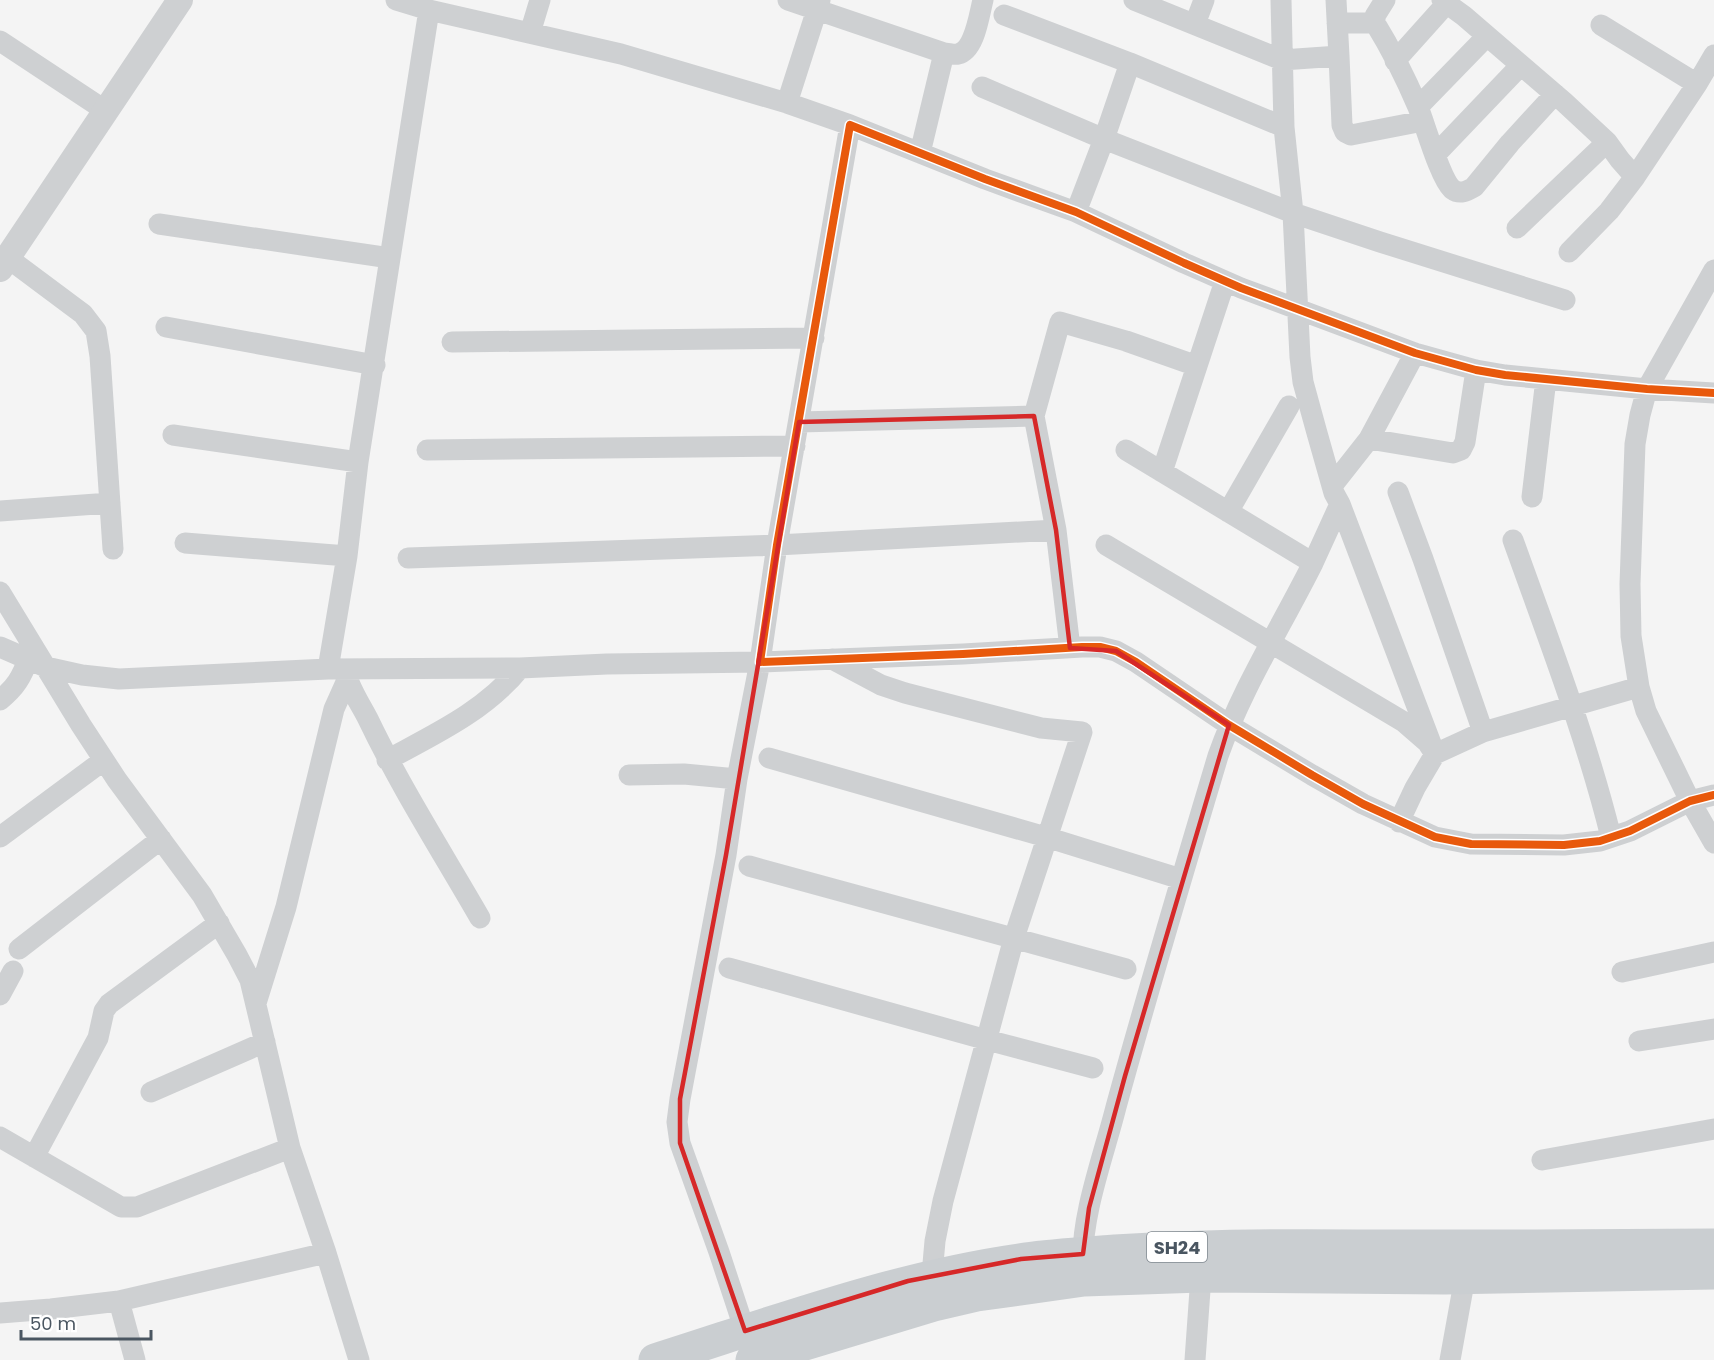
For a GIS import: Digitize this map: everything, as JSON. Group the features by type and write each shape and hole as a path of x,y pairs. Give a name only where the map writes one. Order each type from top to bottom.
{"main road":[{"name":"SH24","path":"655,1360 749,1346 977,1295 1083,1267 1175,1248 1288,1245 1525,1247 1714,1245"},
{"name":"SH24","path":"749,1346 849,1299 932,1275 1021,1260 1201,1276 1465,1277 1714,1273"}],"street":[{"path":"113,549 100,356 96,331 83,314 4,263 180,0"},
{"path":"396,0 429,10 621,54 787,103 1076,212 1226,281 1415,353 1476,370 1505,375 1714,393"},
{"path":"530,33 540,0"},
{"path":"788,0 818,5 944,53 957,54 965,51 972,42 982,0"},
{"path":"1195,24 1204,0"},
{"path":"1336,0 1342,125 1345,132 1351,135 1420,114 1487,36"},
{"path":"1385,0 1375,16 1375,23 1420,114 1443,174 1452,188 1459,192 1474,187 1555,94"},
{"path":"1280,1 1284,127 1293,213 1298,332 1303,382 1336,495 1435,754"},
{"path":"1146,2 1282,60 1339,56"},
{"path":"1395,61 1444,2 1555,94 1607,142 1635,177"},
{"path":"787,103 818,5"},
{"path":"256,1004 286,907 334,709 340,672 346,556 358,462 429,10"},
{"path":"1004,15 1130,63 1284,127"},
{"path":"1337,23 1375,23"},
{"path":"1601,25 1696,84"},
{"path":"0,41 106,111"},
{"path":"920,153 944,53"},
{"path":"1569,252 1609,211 1635,177 1714,55"},
{"path":"1076,212 1130,63"},
{"path":"1436,154 1521,65"},
{"path":"982,87 1104,139 1293,213 1565,300"},
{"path":"749,1346 719,1252 680,1143 677,1122 726,855 737,779 760,662 777,545 850,125"},
{"path":"1517,228 1607,142"},
{"path":"159,224 390,258"},
{"path":"1714,270 1647,389 1640,415 1635,444 1630,584 1631,636 1639,687 1646,711 1690,801 1714,843"},
{"path":"1162,472 1226,281"},
{"path":"1070,648 1056,530 1034,416 1060,322 1126,341 1197,366"},
{"path":"166,327 375,364"},
{"path":"452,342 814,338"},
{"path":"1083,1267 1085,1231 1092,1197 1181,879 1229,725 1269,643 1313,563 1336,495 1415,353"},
{"path":"1369,439 1453,453 1461,450 1465,442 1476,370"},
{"path":"1532,497 1545,379"},
{"path":"1228,512 1289,406"},
{"path":"799,422 1034,416"},
{"path":"173,435 358,462"},
{"path":"427,450 795,446"},
{"path":"1126,450 1313,563"},
{"path":"1398,492 1483,732"},
{"path":"0,511 110,503"},
{"path":"408,558 777,545 1056,530"},
{"path":"1513,540 1572,706 1600,792 1611,837"},
{"path":"185,543 346,556"},
{"path":"1106,545 1404,722 1427,742 1435,754"},
{"path":"0,592 37,663 202,895 250,980 290,1148 359,1360"},
{"path":"0,646 37,663 81,675 118,679 607,664 760,662 1100,647 1116,651 1136,662 1229,725 1363,804 1435,837 1471,844 1564,845 1600,841 1630,831 1690,801 1714,795"},
{"path":"832,659 881,685 905,693 1041,728 1082,732 1014,938 940,1212 932,1275"},
{"path":"0,700 37,663"},
{"path":"387,760 478,708 506,685 520,668"},
{"path":"340,672 359,701 387,760 480,918"},
{"path":"1399,822 1435,754 1483,732 1639,687"},
{"path":"769,758 1046,837 1181,879"},
{"path":"0,837 104,760"},
{"path":"629,775 684,774 737,779"},
{"path":"19,949 161,839"},
{"path":"749,866 1126,969"},
{"path":"34,1157 98,1038 104,1011 109,1004 219,923"},
{"path":"1622,972 1714,952"},
{"path":"729,968 1093,1068"},
{"path":"0,995 13,971"},
{"path":"1639,1041 1714,1029"},
{"path":"151,1092 266,1042"},
{"path":"1542,1160 1714,1129"},
{"path":"0,1137 121,1207 137,1207 290,1148"},
{"path":"0,1313 51,1310 119,1301 326,1253"},
{"path":"1195,1360 1201,1276"},
{"path":"1450,1360 1465,1277"},
{"path":"119,1301 135,1360"}],"highlighted area":[{"path":"1034,416 1056,530 1070,648 1116,651 1229,725 1125,1076 1089,1208 1083,1254 1021,1259 908,1281 745,1331 680,1143 680,1099 726,855 799,422"}],"cycle path":[{"path":"1714,393 1505,375 1476,370 1415,353 1241,288 1076,212 985,179 850,125 777,545 760,662 1082,647 1100,647 1116,651 1229,725 1363,804 1435,837 1471,844 1564,845 1600,841 1630,831 1690,801 1714,795"}]}
